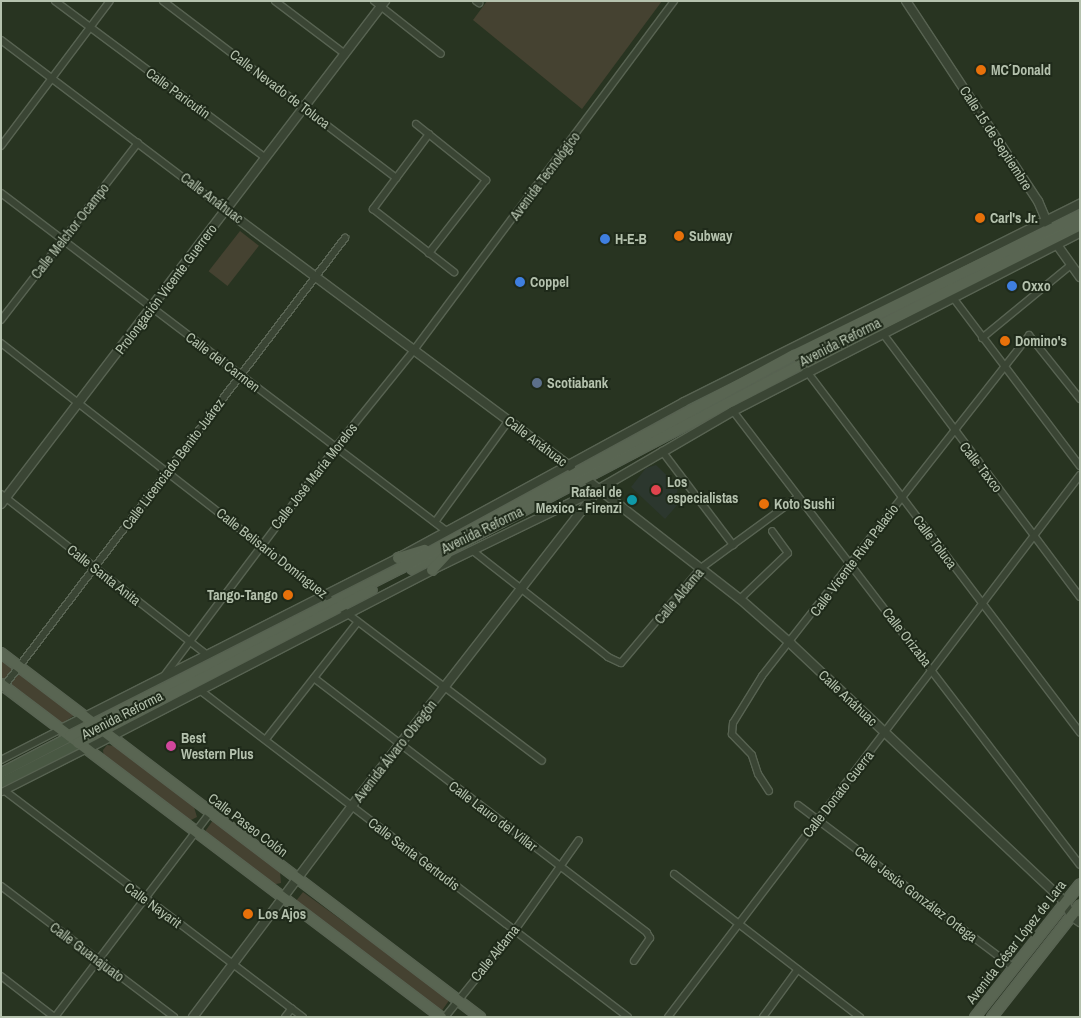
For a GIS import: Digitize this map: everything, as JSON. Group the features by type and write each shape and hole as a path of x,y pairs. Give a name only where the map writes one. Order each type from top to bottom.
{"main road":[{"name":"Avenida Reforma","path":"2,789 82,746 101,730 340,609 447,547 582,476 708,414 1052,234 1080,215"},
{"name":"Avenida Reforma","path":"582,476 793,353 1052,234 1080,225"},
{"path":"708,414 733,411"},
{"path":"398,558 447,547"},
{"path":"432,570 447,547"},
{"name":"Calle Paseo Colón","path":"1,653 480,1017"},
{"path":"2,687 61,729 283,899 443,1017"},
{"name":"Avenida Reforma","path":"1,772 70,736 101,730"},
{"name":"Avenida César López de Lara","path":"975,1017 1080,884"},
{"name":"Avenida César López de Lara","path":"992,1017 1076,919 1080,905"}],"street":[{"name":"Calle Paricutín","path":"55,1 266,158"},
{"path":"1,146 110,1"},
{"name":"Calle Nevado de Toluca","path":"163,1 396,178"},
{"path":"275,1 345,54"},
{"path":"374,1 383,4 441,54"},
{"name":"Avenida Tecnológico","path":"414,350 674,1"},
{"name":"Calle 15 de Septiembre","path":"906,1 1038,201 1052,234 1080,277"},
{"name":"Prolongación Vicente Guerrero","path":"3,499 80,402 383,4"},
{"name":"Calle Anáhuac","path":"1,40 569,465 740,600 790,643 1066,902 1076,919"},
{"path":"416,124 486,180 429,253"},
{"path":"428,134 373,209 454,272"},
{"name":"Calle Melchor Ocampo","path":"1,320 138,143"},
{"name":"Calle del Carmen","path":"1,193 150,308 446,530"},
{"name":"Avenida Reforma","path":"101,730 201,690 340,609 432,570 599,489 733,411 954,299 1052,234 1080,204"},
{"name":"Avenida Reforma","path":"1052,234 1080,233"},
{"name":"Calle Licenciado Benito Juárez","path":"2,687 346,238"},
{"path":"982,338 1071,265"},
{"path":"954,299 1080,466"},
{"name":"Calle Taxco","path":"884,336 952,431 1034,534 1080,597"},
{"name":"Calle Vicente Riva Palacio","path":"768,791 758,774 752,755 732,734 733,723 762,676 790,643 1003,366 1029,336 1080,399"},
{"name":"Calle Belisario Domínguez","path":"1,343 327,594 357,624 542,761"},
{"name":"Calle José María Morelos","path":"163,677 335,448 414,350"},
{"name":"Avenida Reforma","path":"1,760 398,558 446,530 684,402 793,353"},
{"name":"Calle Toluca","path":"793,353 1080,733"},
{"name":"Calle Orizaba","path":"733,411 1080,865"},
{"path":"435,522 509,420"},
{"path":"662,451 734,545"},
{"name":"Calle Donato Guerra","path":"668,1017 1080,475"},
{"name":"Avenida Álvaro Obregón","path":"194,1017 351,807 599,489"},
{"name":"Calle Aldama","path":"520,590 615,662 626,660 700,568 798,497"},
{"name":"Calle Santa Anita","path":"3,499 208,655"},
{"path":"740,600 788,553 772,531"},
{"path":"472,551 520,590"},
{"path":"266,739 357,624"},
{"name":"Calle Lauro del Villar","path":"314,678 399,745 647,933 650,938 634,961"},
{"name":"Calle Santa Gertrudis","path":"201,690 351,807 628,1017"},
{"name":"Calle Nayarit","path":"2,789 303,1017"},
{"name":"Calle Jesús González Ortega","path":"798,805 1014,968"},
{"path":"1,976 55,1017 210,813"},
{"name":"Calle Aldama","path":"443,1017 515,930 579,840"},
{"path":"674,874 860,1017"},
{"name":"Calle Guanajuato","path":"1,886 174,1017"},
{"path":"763,1017 798,969"},
{"path":"285,1017 292,1008"}],"shaded area":[{"path":"487,1 662,1 582,109 473,20"},
{"path":"240,231 259,246 228,286 209,271"},
{"name":"Los especialistas","path":"656,465 678,486 677,493 687,501 683,505 679,503 665,519 631,487 646,468"},
{"path":"1,656 78,713 61,724 1,678"},
{"path":"107,745 115,746 194,807 197,817 189,821 104,758 103,750"},
{"path":"213,820 280,872 281,883 271,885 204,833"},
{"path":"303,892 450,999 441,1012 296,901"}],"place":[{"name":"MC´ Donald","path":"981,70"},
{"name":"Carl's Jr.","path":"980,218"},
{"name":"Subway","path":"679,236"},
{"name":"H-E-B","path":"605,239"},
{"name":"Coppel","path":"520,282"},
{"name":"Oxxo","path":"1012,286"},
{"name":"Domino's","path":"1005,341"},
{"name":"Scotiabank","path":"537,383"},
{"name":"Los especialistas","path":"656,490"},
{"name":"Rafael de Mexico - Firenzi","path":"632,500"},
{"name":"Koto Sushi","path":"764,504"},
{"name":"Tango-Tango","path":"288,595"},
{"name":"Best Western Plus","path":"171,746"},
{"name":"Los Ajos","path":"248,914"}]}
